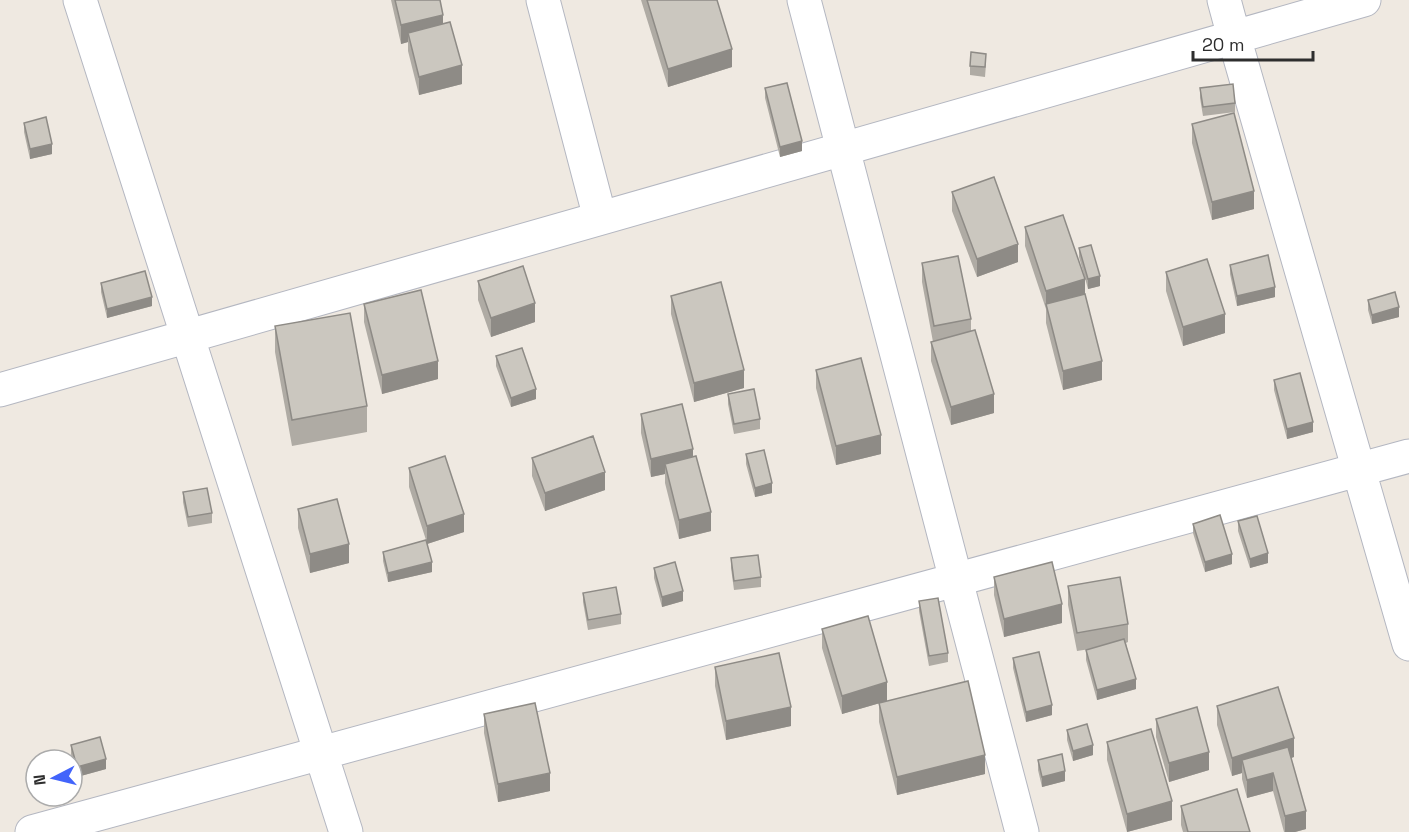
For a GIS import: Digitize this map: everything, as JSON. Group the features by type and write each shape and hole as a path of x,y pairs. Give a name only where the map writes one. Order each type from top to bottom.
{"street":[{"path":"80,0 346,832"},
{"path":"543,0 600,219"},
{"path":"804,0 1023,832"},
{"path":"1224,0 1409,644"},
{"path":"0,390 1364,0"},
{"path":"32,832 1409,456"}],"building":[{"path":"395,0 440,0 443,15 401,25"},
{"path":"647,0 717,0 732,49 668,69"},
{"path":"450,22 462,65 419,77 408,33"},
{"path":"971,52 986,54 985,67 970,66"},
{"path":"787,83 802,141 780,147 765,88"},
{"path":"1233,84 1235,103 1203,107 1200,88"},
{"path":"1234,113 1254,191 1212,202 1192,124"},
{"path":"46,117 52,144 30,149 24,123"},
{"path":"994,177 1018,244 977,259 952,192"},
{"path":"1063,215 1085,279 1046,291 1025,227"},
{"path":"1091,245 1100,276 1088,279 1079,248"},
{"path":"1268,255 1275,287 1237,296 1230,265"},
{"path":"958,256 971,319 934,326 922,263"},
{"path":"1207,259 1225,314 1183,327 1166,272"},
{"path":"523,266 535,303 491,318 478,281"},
{"path":"145,271 152,297 107,309 101,283"},
{"path":"721,282 744,370 694,383 671,296"},
{"path":"421,290 438,361 382,375 364,304"},
{"path":"1395,292 1399,307 1372,315 1368,300"},
{"path":"1085,294 1102,361 1063,371 1046,304"},
{"path":"350,313 367,406 292,420 275,326"},
{"path":"975,330 994,394 951,407 931,342"},
{"path":"522,348 536,389 511,398 496,356"},
{"path":"861,358 881,435 836,446 816,370"},
{"path":"1300,373 1313,422 1287,429 1274,380"},
{"path":"754,389 760,419 734,424 728,394"},
{"path":"682,404 693,449 651,459 641,414"},
{"path":"593,436 605,472 545,493 532,458"},
{"path":"764,450 772,483 755,488 746,454"},
{"path":"445,456 464,514 427,526 409,468"},
{"path":"696,456 711,512 679,520 665,464"},
{"path":"207,488 212,513 188,517 183,492"},
{"path":"337,499 349,544 310,554 298,509"},
{"path":"1220,515 1232,554 1205,562 1193,524"},
{"path":"1257,516 1268,553 1250,559 1238,521"},
{"path":"426,540 432,562 388,573 383,552"},
{"path":"758,555 761,577 734,581 731,558"},
{"path":"675,562 683,591 662,597 654,568"},
{"path":"1052,562 1062,604 1004,619 994,577"},
{"path":"1120,577 1128,624 1077,633 1068,586"},
{"path":"616,587 621,614 588,620 583,593"},
{"path":"938,598 948,653 929,656 919,601"},
{"path":"868,616 887,682 842,696 822,629"},
{"path":"1124,639 1136,679 1097,690 1086,650"},
{"path":"1039,652 1052,705 1026,712 1013,658"},
{"path":"779,653 791,707 726,721 715,667"},
{"path":"968,681 985,755 897,777 879,703"},
{"path":"1278,687 1294,738 1232,758 1217,706"},
{"path":"535,703 550,773 498,784 484,714"},
{"path":"1197,707 1209,752 1169,763 1156,719"},
{"path":"1087,724 1093,745 1073,751 1067,730"},
{"path":"1151,729 1172,801 1127,814 1107,742"},
{"path":"100,737 106,759 84,765 84,748 72,748 71,745"},
{"path":"1288,747 1306,811 1285,816 1273,773 1247,780 1242,760"},
{"path":"1062,754 1065,771 1042,777 1038,760"},
{"path":"1237,789 1250,832 1188,832 1181,806"}]}
